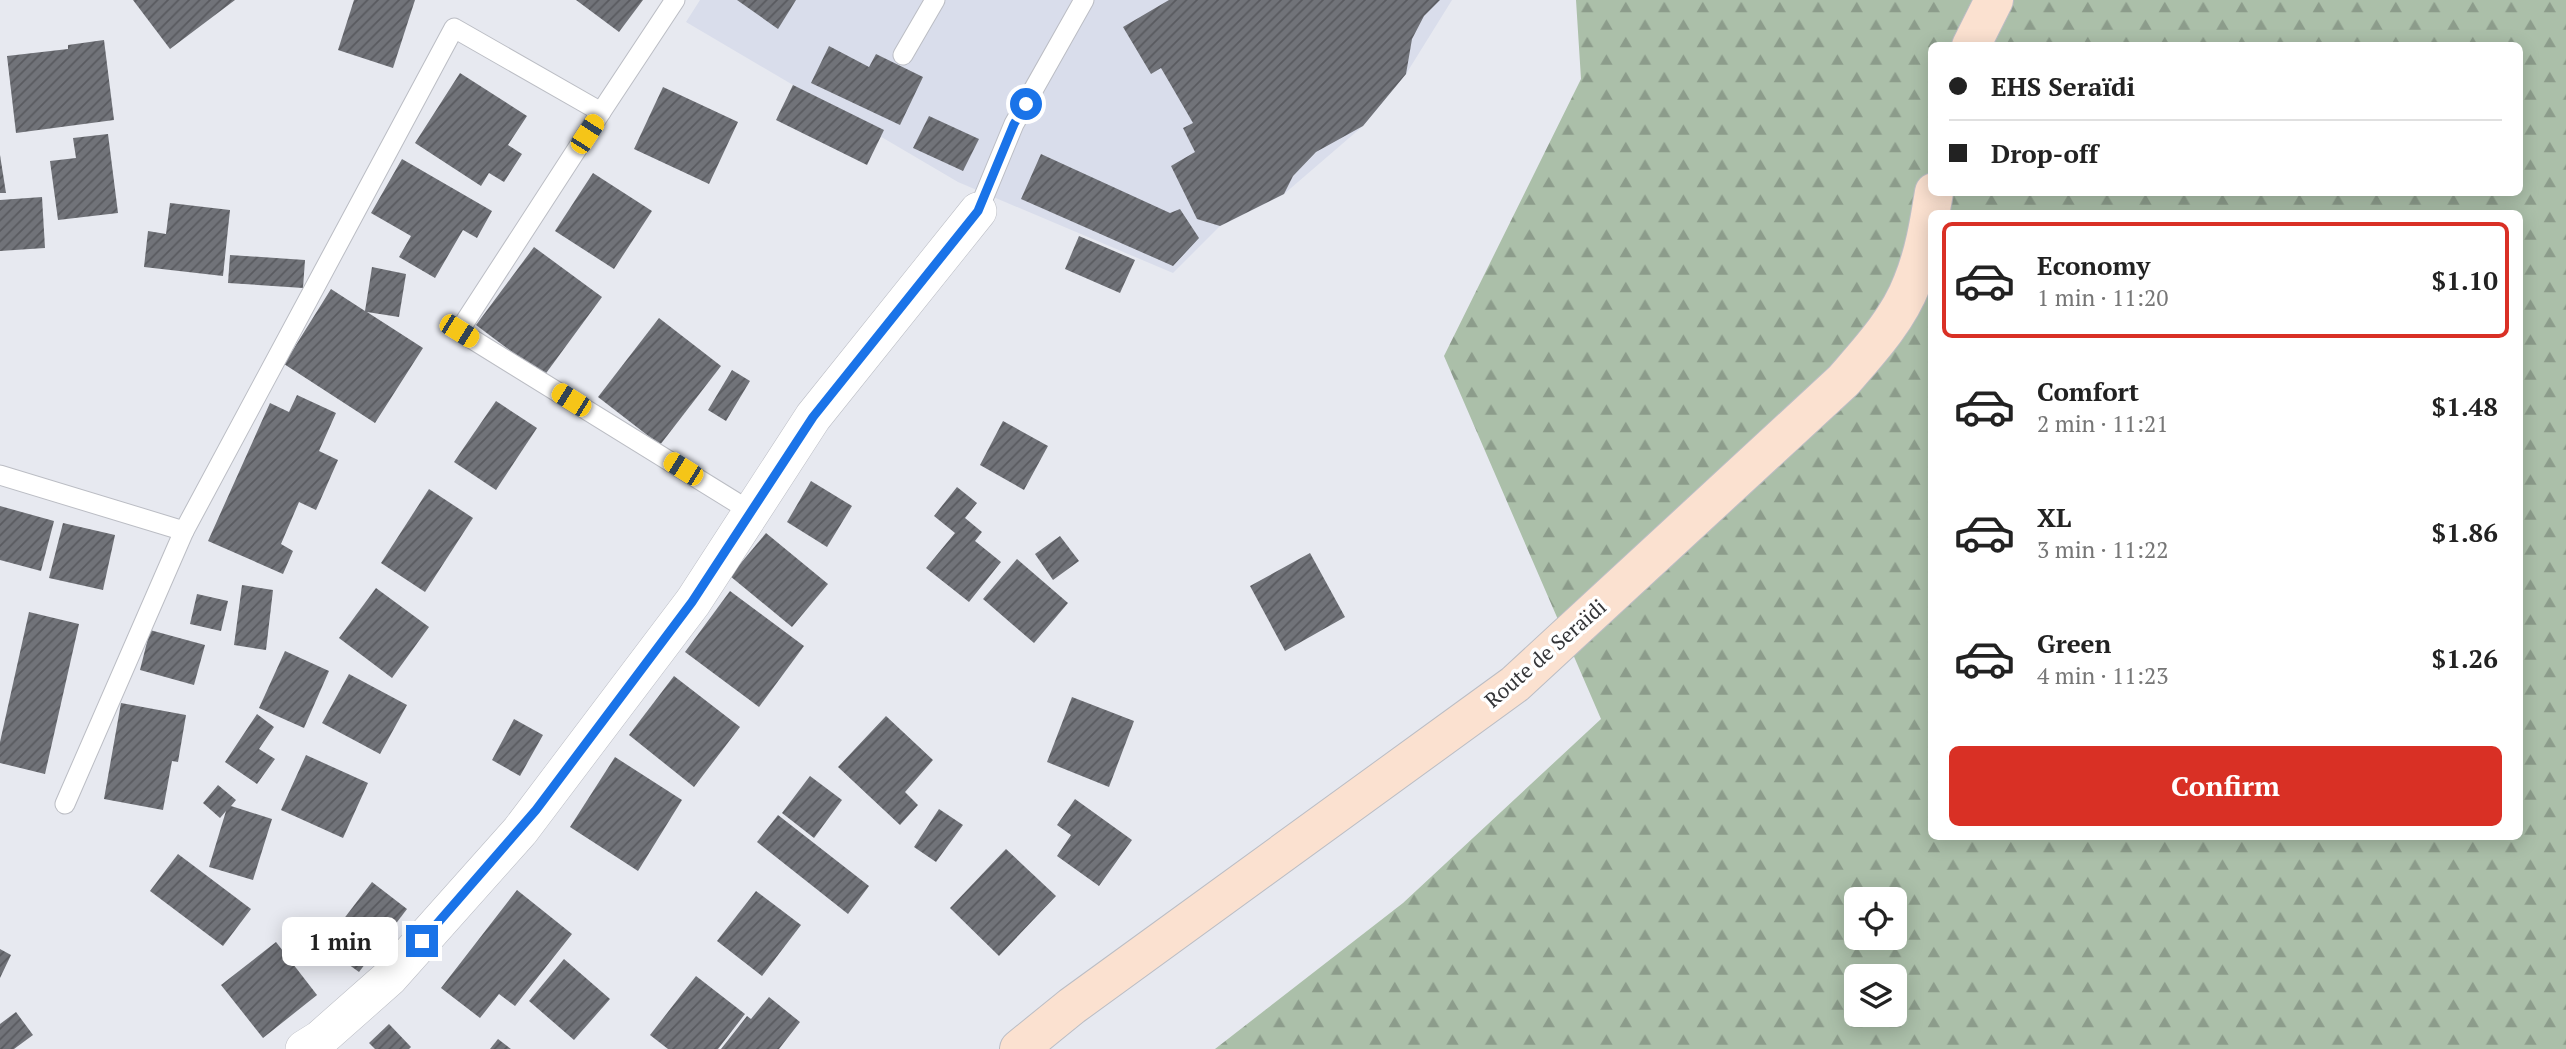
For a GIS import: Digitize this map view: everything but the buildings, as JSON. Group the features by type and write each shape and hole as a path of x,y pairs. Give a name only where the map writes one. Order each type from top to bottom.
{"main road":[{"path":"1973,42 1994,0"},
{"name":"Route de Seraïdi","path":"1018,1049 1072,1006 1515,684 1843,381 1882,335 1912,285 1928,227"}],"street":[{"path":"304,1049 320,1040 389,978 520,831 692,602 813,417 978,211"}],"lane":[{"path":"675,0 459,331 750,511"},
{"path":"903,55 935,0"},
{"path":"978,211 1014,124 1084,0"},
{"path":"65,804 184,531 454,28 601,112"},
{"path":"0,475 184,531"}],"shaded area":[{"path":"700,0 1452,0 1406,74 1363,126 1284,194 1220,226 1173,273 958,182 686,22"}],"green space":[{"path":"1576,0 2566,0 2566,1049 1215,1049 1403,903 1601,719 1444,356 1581,79"}],"route":[{"path":"422,941 536,810 692,602 813,417 978,211 1014,124 1026,104"}]}
